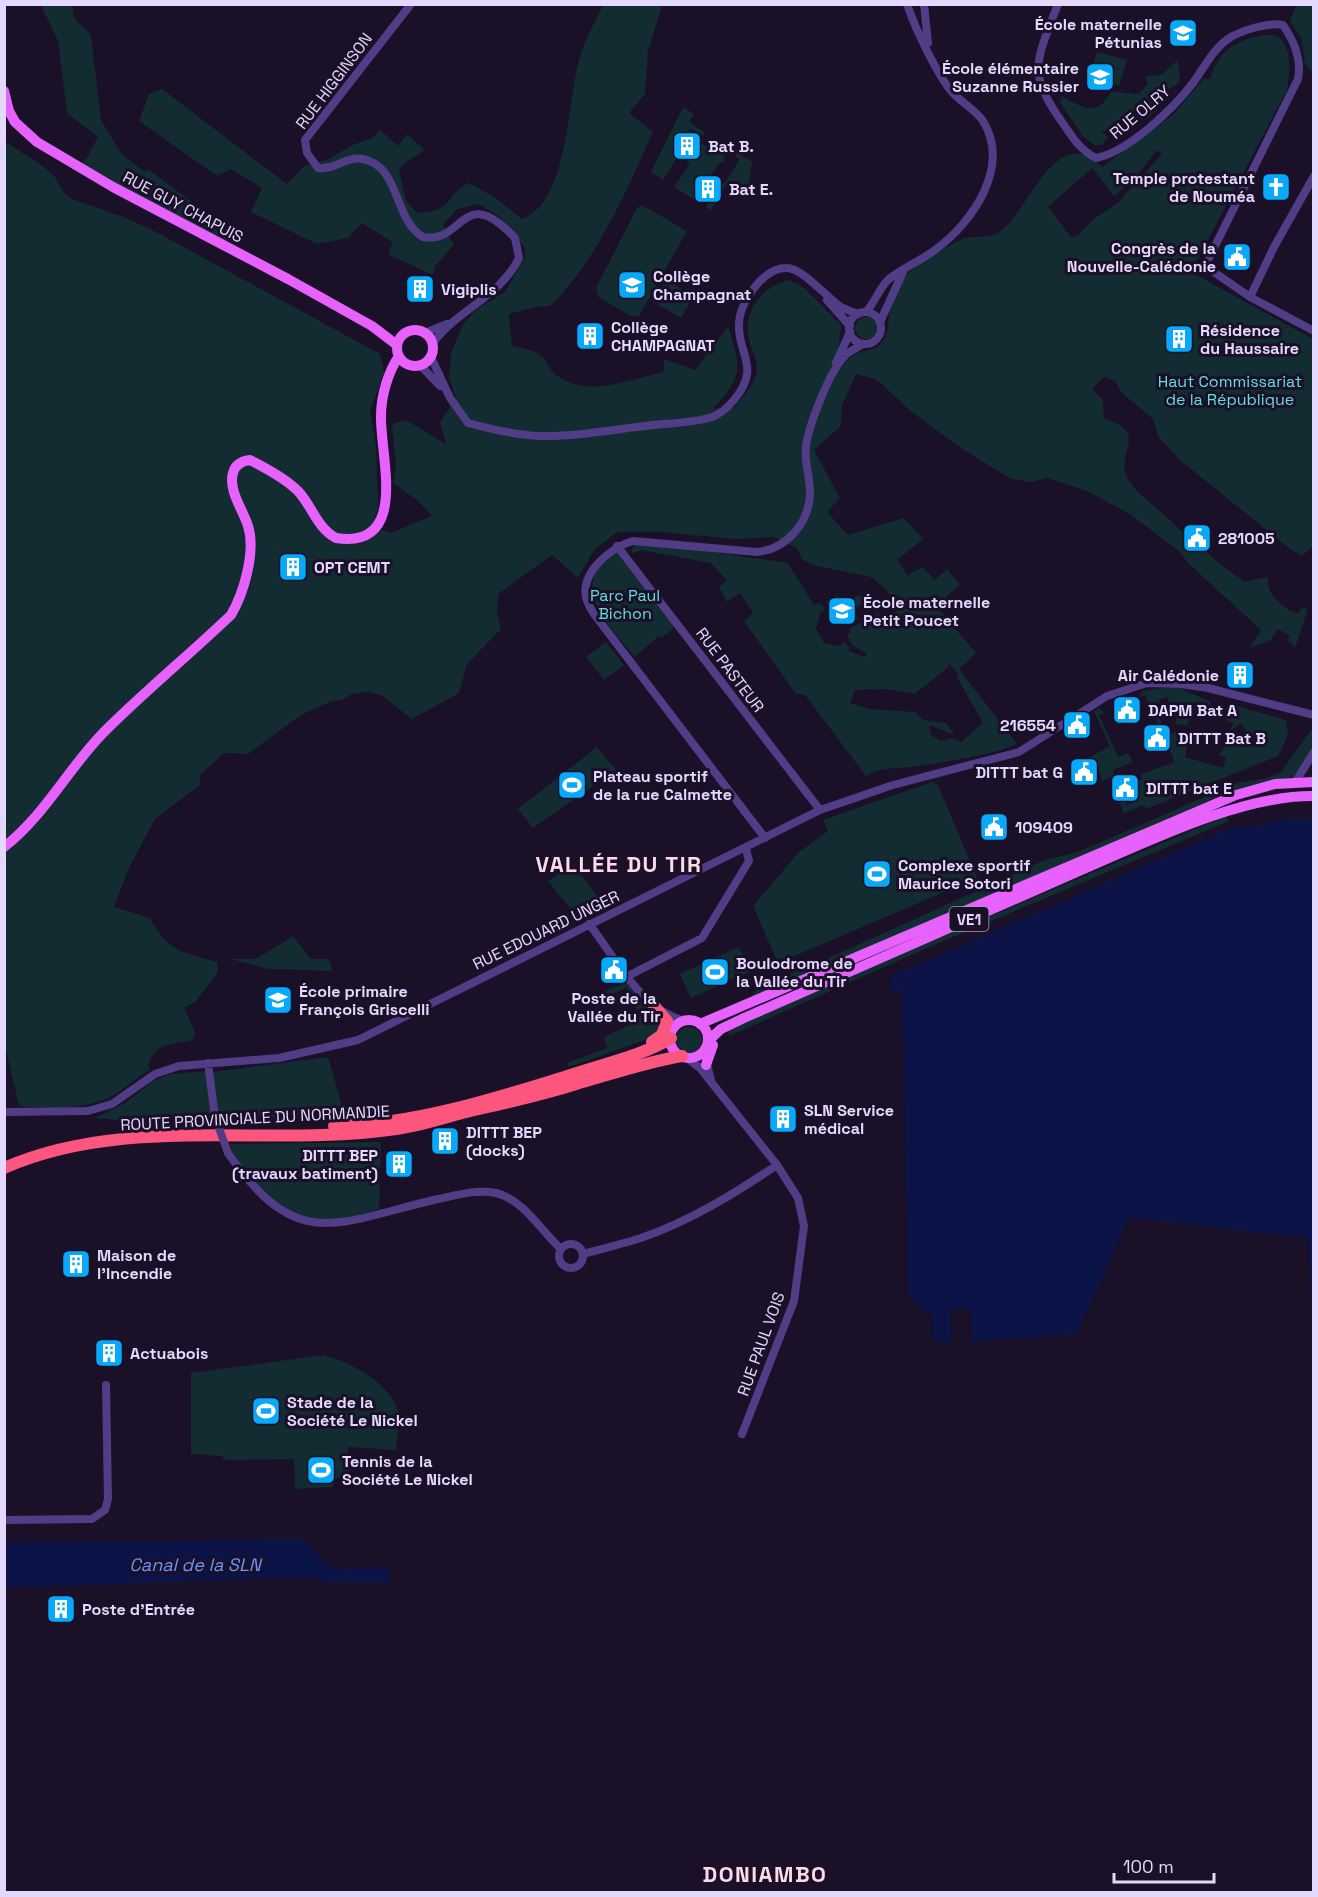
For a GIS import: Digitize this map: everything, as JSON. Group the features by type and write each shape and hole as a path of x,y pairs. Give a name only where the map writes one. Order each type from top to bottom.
{"highway":[{"path":"502,1095 655,1040 662,1035 667,1021 654,1006"},
{"name":"ROUTE PROVINCIALE DU NORMANDIE","path":"4,1159 52,1142 77,1137 378,1123 502,1095 651,1050 671,1036"},
{"name":"ROUTE PROVINCIALE DU NORMANDIE","path":"4,1168 30,1156 79,1144 165,1137 359,1134 398,1129 542,1095 658,1060 684,1057"}],"main road":[{"name":"RUE GUY CHAPUIS","path":"4,91 9,111 15,122 37,142 113,187 274,271 372,327 398,350"},
{"name":"RUE GUY CHAPUIS","path":"372,327 404,334"},
{"path":"4,848 31,823 66,775 103,733 231,615 242,596 248,571 249,528 232,482 233,472 238,465 250,460 288,482 299,492 319,523 336,538 361,537 378,525 386,507 386,469 381,418 385,388 404,334 414,330 425,333 433,343 431,357 400,370 385,388"},
{"path":"398,350 414,365"},
{"path":"1235,809 1245,799 1295,788 1298,781"},
{"name":"VE1","path":"700,1024 1236,795 1298,781 1314,782"},
{"name":"VE1","path":"707,1045 722,1029 744,1018 1143,844 1235,809 1288,795 1314,796"},
{"path":"706,1065 713,1046 723,1032 744,1018"},
{"path":"684,1021 700,1024 706,1031 707,1045 697,1056 684,1057 673,1049 671,1036 676,1026 684,1021"}],"street":[{"name":"RUE HIGGINSON","path":"411,4 305,140 306,148 318,168 332,168 350,160 360,159 380,167 396,193 407,221 423,237 438,237 464,217 484,214 515,238 519,258 503,282 454,321 433,343"},
{"path":"765,838 594,614 585,595 593,572 601,560 617,546 633,541 647,540 757,552 769,551 782,544 803,521 809,508 806,446 809,432 850,329 862,313 875,303 886,282 937,249 964,221 984,193 994,158 992,144 983,121 952,93 907,4"},
{"path":"924,4 929,50"},
{"name":"RUE OLRY","path":"1058,4 1040,52 1036,70 1039,83 1048,103 1075,141 1086,153 1096,158 1120,148 1173,105 1230,38 1260,27 1280,24 1290,34 1300,70 1298,79 1205,262 1207,270 1221,278"},
{"path":"1250,297 1254,284 1314,176"},
{"path":"431,357 450,398 468,423 539,436 713,417 733,401 747,376 748,363 739,324 740,317 765,276 786,268 794,269 841,306 874,315 880,322"},
{"path":"832,376 843,358 863,344 877,340 881,331 880,322 897,280 905,268"},
{"path":"1221,278 1246,289 1254,284"},
{"path":"1221,278 1250,297 1314,331"},
{"path":"811,283 850,329 855,340 863,344"},
{"name":"RUE HIGGINSON","path":"425,333 454,321"},
{"path":"414,365 450,398"},
{"name":"RUE PASTEUR","path":"617,546 820,810"},
{"name":"RUE EDOUARD UNGER","path":"4,1112 88,1111 112,1104 160,1072 178,1066 279,1058 358,1040 588,924 746,849 820,810 893,784 1019,752 1107,696 1124,689 1147,683 1181,684 1314,715"},
{"name":"RUE EDOUARD UNGER","path":"1257,700 1314,720"},
{"path":"1298,781 1314,752"},
{"path":"1298,781 1314,758"},
{"path":"628,976 702,938 749,861 746,849"},
{"path":"588,924 654,1006 670,1017 684,1021"},
{"path":"670,1017 671,1036"},
{"path":"707,1045 706,1065 714,1087"},
{"path":"583,1254 641,1238 674,1225 708,1209 777,1166 700,1068 684,1057"},
{"path":"208,1063 215,1117 228,1153 262,1196 306,1222 338,1225 472,1192 496,1193 516,1203 561,1249"},
{"name":"RUE PAUL VOIS","path":"742,1434 794,1301 804,1226 798,1198 777,1166"},
{"path":"568,1244 576,1245 583,1254 579,1264 568,1268 560,1260 561,1249 568,1244"},
{"path":"4,1520 92,1519 105,1510 108,1498 106,1385"}],"green space":[{"path":"41,5 72,5 74,18 91,35 101,120 122,155 144,171 149,170 199,207 199,215 236,241 212,239 77,166 87,158 98,137 67,113 58,41"},
{"name":"Haut Commissariat de la République","path":"603,5 662,5 648,52 645,94 629,113 653,132 609,224 582,269 550,306 534,307 509,314 512,346 539,354 556,375 569,382 582,386 609,385 664,372 664,359 695,370 728,326 736,353 737,371 730,388 713,409 735,407 754,381 757,367 749,339 749,319 757,301 771,288 789,280 802,286 841,325 839,344 842,367 847,360 858,353 873,349 885,338 892,302 900,284 911,270 960,240 996,234 1019,211 1042,177 1055,163 1069,155 1085,155 1102,167 1173,115 1203,79 1210,79 1217,63 1231,47 1254,37 1267,35 1276,36 1282,41 1287,48 1289,58 1287,90 1191,272 1313,339 1313,546 1302,556 1290,549 1181,461 1158,436 1153,419 1121,392 1115,381 1104,377 1092,389 1103,400 1104,418 1118,424 1129,437 1124,467 1127,477 1138,492 1213,558 1245,582 1267,577 1272,594 1285,607 1299,613 1302,608 1308,609 1295,648 1288,641 1290,636 1278,629 1270,641 1250,648 1261,630 1188,563 1180,552 1130,514 1087,491 1047,478 1031,482 1011,479 958,446 912,412 876,379 856,374 842,405 841,426 814,450 840,498 827,512 848,535 904,518 923,539 897,560 907,575 923,567 935,580 947,569 960,584 936,606 976,653 959,669 1017,744 979,756 882,770 866,776 805,695 796,694 744,621 753,613 740,593 727,602 719,587 727,580 711,563 641,550 632,554 632,548 640,542 788,563 814,605 820,603 826,610 820,613 816,629 824,643 839,646 845,642 848,647 851,646 848,651 865,657 867,654 852,645 847,635 851,632 849,629 877,613 886,617 897,611 887,590 871,577 812,565 802,559 797,548 774,537 735,539 661,532 617,532 594,550 578,578 552,555 498,594 497,612 501,629 467,664 459,693 412,719 381,695 368,692 352,694 342,700 332,701 301,715 248,754 224,753 199,776 201,784 155,819 129,868 114,907 150,918 163,938 170,944 186,953 217,962 218,972 195,1002 184,1008 195,1032 193,1040 160,1048 148,1065 150,1070 120,1091 97,1102 71,1107 19,1106 4,1040 4,141 41,165 55,177 64,193 72,199 124,217 158,233 380,354 384,372 370,412 376,446 378,509 374,522 379,529 391,533 432,516 417,500 393,483 396,466 392,424 406,420 446,444 440,422 456,398 449,377 451,353 464,323 477,309 505,292 525,257 525,248 499,216 479,204 457,209 443,225 454,245 435,266 433,275 389,255 392,242 362,223 348,238 317,244 251,212 262,188 231,169 217,176 139,121 149,94 162,89 287,184 304,166 327,160 350,146 372,138 380,130 398,146 407,134 425,150 402,165 399,172 406,201 417,213 429,212 444,206 456,192 469,183 494,197 522,219 537,209 549,193 558,172 579,60","holes":["1157,150 1162,154 1118,203 1095,218 1078,235 1071,237 1048,207 1092,168 1114,196 1138,174","949,663 958,674 958,679 983,723 961,742 952,738 941,741 931,735 929,725 955,735 946,723 923,720 915,712 869,709 850,703 855,690 886,689 915,694 948,667"]},
{"path":"1296,5 1313,5 1313,73 1305,64 1302,40 1290,21"},
{"path":"1097,52 1127,60 1119,86 1089,78"},
{"path":"1178,60 1180,82 1157,97 1157,109 1150,116 1121,130 1100,131 1108,137 1102,145 1094,145 1083,136 1060,103 1062,96 1083,107 1095,108 1111,92 1139,94 1148,84 1145,76 1161,75"},
{"path":"683,107 694,114 689,122 705,132 703,136 690,128 674,153 678,156 663,180 651,172"},
{"path":"694,141 706,146 708,144 712,147 710,151 715,153 717,151 725,156 723,163 720,162 711,176 709,175 695,200 674,187 690,164 687,162 696,147 692,144"},
{"path":"730,148 752,162 748,192 732,184 730,187 726,185 711,210 706,207 721,182 724,184 740,159 728,151"},
{"path":"642,205 687,231 639,316 631,316 599,298 596,288 637,208"},
{"path":"666,280 694,296 681,318 653,302"},
{"path":"866,317 874,320 877,328 874,336 866,339 858,336 855,328 858,320"},
{"name":"Parc Paul Bichon","path":"617,553 673,625 673,629 661,638 660,635 635,657 605,620 597,606 593,592 594,578 601,565"},
{"path":"859,595 870,600 854,609 859,619 856,620 851,610 835,606 829,608 826,601 836,596 849,600"},
{"path":"606,642 624,665 604,680 586,657"},
{"path":"1180,688 1211,702 1208,715 1193,710 1187,726 1176,724 1176,717 1167,697 1159,700 1160,704 1154,707 1167,735 1177,731 1182,745 1187,747 1185,757 1223,768 1226,758 1219,755 1228,741 1232,739 1233,744 1268,742 1266,733 1247,733 1241,723 1230,731 1233,723 1225,720 1228,707 1236,706 1286,720 1288,735 1278,756 1146,809 1143,805 1124,813 1117,797 1122,794 1127,805 1138,801 1128,782 1135,779 1137,782 1141,780 1141,774 1175,762 1145,695 1140,697 1142,691"},
{"path":"1098,708 1105,713 1099,715 1118,757 1128,753 1133,762 1113,770 1114,776 1102,781 1098,766 1085,766 1081,762 1110,746 1094,711"},
{"path":"1313,730 1313,749 1296,777 1271,780 1229,792 748,1000 761,985 820,962 1045,860 1078,852 1237,783 1268,778 1281,772"},
{"name":"Plateau sportif de la rue Calmette","path":"597,747 616,770 533,828 518,809"},
{"name":"Complexe sportif Maurice Sotori","path":"932,782 938,785 977,878 778,963 753,906 798,853 828,831 823,820"},
{"path":"1226,816 1229,821 927,948 729,1036 728,1031 750,1018"},
{"path":"573,865 607,908 580,921 548,881"},
{"path":"293,936 311,959 329,959 332,971 268,969 231,959 256,959"},
{"name":"Boulodrome de la Vallée du Tir","path":"739,947 751,971 691,998 680,974"},
{"path":"627,982 663,1023 656,1036 569,1067 567,1063 607,1048 604,1037 638,1021 636,1017 639,1015 627,988 591,1002 593,996"},
{"path":"689,1027 698,1031 702,1040 698,1049 689,1053 680,1049 676,1040 680,1031"},
{"path":"328,1057 345,1116 220,1118 216,1114 213,1072"},
{"path":"207,1071 212,1120 95,1118 125,1103 153,1081 170,1074"},
{"path":"381,1142 379,1209 334,1221 301,1216 270,1198 246,1173 236,1159 230,1144"},
{"path":"323,1355 366,1374 385,1389 392,1398 397,1408 398,1418 396,1450 348,1447 349,1474 344,1478 333,1478 333,1487 295,1489 294,1459 223,1460 223,1456 191,1454 191,1373"}],"water":[{"path":"1285,819 1313,819 1313,1310 1308,1238 1129,1218 1077,1334 972,1342 970,1308 950,1309 952,1342 933,1340 932,1314 922,1311 908,1293 902,989 891,990 890,977 1238,825 1243,829"},
{"name":"Canal de la SLN","path":"304,1539 328,1566 342,1569 389,1567 391,1583 327,1582 307,1577 5,1588 6,1543"}],"place":[{"name":"École maternelle Pétunias","path":"1183,33"},
{"name":"École élémentaire Suzanne Russier","path":"1100,77"},
{"name":"Bat B.","path":"687,146"},
{"name":"Temple protestant de Nouméa","path":"1276,187"},
{"name":"Bat E.","path":"708,189"},
{"name":"Congrès de la Nouvelle-Calédonie","path":"1237,257"},
{"name":"Collège Champagnat","path":"632,285"},
{"name":"Vigiplis","path":"420,289"},
{"name":"Collège CHAMPAGNAT","path":"590,336"},
{"name":"Résidence du Haussaire","path":"1179,339"},
{"name":"281005","path":"1197,538"},
{"name":"OPT CEMT","path":"293,567"},
{"name":"École maternelle Petit Poucet","path":"842,611"},
{"name":"Air Calédonie","path":"1240,675"},
{"name":"DAPM Bat A","path":"1127,710"},
{"name":"216554","path":"1077,725"},
{"name":"DITTT Bat B","path":"1157,738"},
{"name":"DITTT bat G","path":"1084,772"},
{"name":"Plateau sportif de la rue Calmette","path":"572,785"},
{"name":"DITTT bat E","path":"1125,788"},
{"name":"109409","path":"994,827"},
{"name":"Complexe sportif Maurice Sotori","path":"877,874"},
{"name":"Poste de la Vallée du Tir","path":"614,970"},
{"name":"Boulodrome de la Vallée du Tir","path":"715,972"},
{"name":"École primaire François Griscelli","path":"278,1000"},
{"name":"SLN Service médical","path":"783,1119"},
{"name":"DITTT BEP (docks)","path":"445,1141"},
{"name":"DITTT BEP (travaux batiment)","path":"399,1164"},
{"name":"Maison de l'Incendie","path":"76,1264"},
{"name":"Actuabois","path":"109,1353"},
{"name":"Stade de la Société Le Nickel","path":"266,1411"},
{"name":"Tennis de la Société Le Nickel","path":"321,1470"},
{"name":"Poste d'Entrée","path":"61,1609"}],"district":[{"name":"VALLÉE DU TIR","path":"619,864"},
{"name":"DONIAMBO","path":"765,1874"}]}
